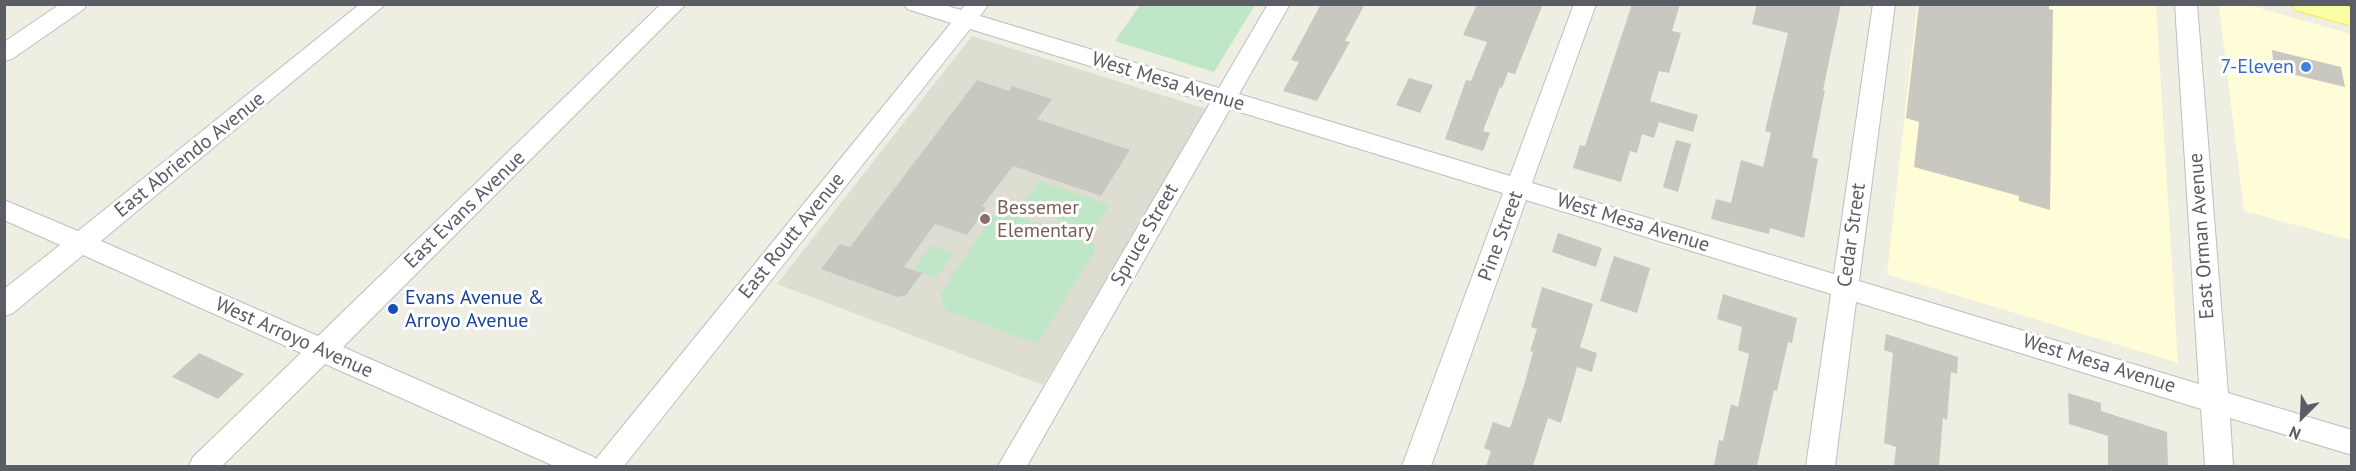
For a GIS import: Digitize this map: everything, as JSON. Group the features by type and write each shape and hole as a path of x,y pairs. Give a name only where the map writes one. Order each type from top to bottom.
{"main road":[{"path":"2305,4 2352,17"}],"street":[{"path":"4,53 76,4"},
{"name":"East Abriendo Avenue","path":"4,304 375,4"},
{"name":"East Evans Avenue","path":"203,466 675,4"},
{"name":"West Mesa Avenue","path":"915,4 971,12 1223,99 2352,443"},
{"name":"Spruce Street","path":"1012,466 1279,4"},
{"name":"Pine Street","path":"1416,466 1585,4"},
{"name":"Cedar Street","path":"1820,466 1884,4"},
{"name":"East Orman Avenue","path":"2186,4 2218,466"},
{"name":"East Routt Avenue","path":"607,466 971,12"},
{"name":"West Arroyo Avenue","path":"4,209 584,466"}],"shaded area":[{"path":"1140,5 1255,5 1214,72 1115,41"},
{"path":"1917,5 2156,5 2178,363 1887,274"},
{"path":"2249,5 2351,34 2351,240 2244,211 2219,7"},
{"name":"Bessemer Elementary","path":"972,36 1207,109 1043,385 777,284"},
{"path":"1039,181 1110,205 1093,232 1021,207"},
{"path":"1003,211 1094,243 1096,249 1037,344 945,310 940,294 993,215"},
{"path":"931,245 953,254 936,278 914,270"}],"building":[{"path":"1321,4 1365,4 1345,41 1350,42 1317,101 1283,91 1299,62 1291,60"},
{"path":"1477,4 1543,4 1515,74 1508,72 1502,88 1500,87 1483,131 1490,133 1483,151 1445,139 1466,80 1471,81 1487,42 1463,35"},
{"path":"1632,4 1680,4 1672,31 1681,33 1669,73 1659,71 1650,101 1698,115 1693,132 1659,122 1654,138 1642,134 1637,153 1630,151 1621,182 1573,168 1580,145 1585,146"},
{"path":"1757,4 1841,4 1812,157 1818,159 1804,238 1770,228 1769,234 1711,219 1716,199 1731,203 1741,160 1763,167 1771,133 1765,131 1788,33 1752,24"},
{"path":"1919,4 2049,4 2049,9 2053,10 2050,210 2019,201 2019,196 1914,167 1919,122 1906,118"},
{"path":"2272,50 2341,67 2345,87 2274,70"},
{"path":"1409,78 1433,85 1420,113 1396,105"},
{"path":"977,80 1009,91 1012,86 1052,99 1037,119 1130,150 1101,196 1013,166 982,206 986,208 967,235 935,224 904,267 922,273 906,295 897,297 821,269 840,244 850,247"},
{"path":"1676,140 1691,144 1678,192 1663,187"},
{"path":"1558,233 1602,248 1596,267 1552,252"},
{"path":"1614,256 1650,268 1637,313 1600,301"},
{"path":"1542,287 1593,304 1580,347 1597,353 1592,372 1577,367 1561,423 1548,418 1533,466 1486,466 1491,451 1484,448 1493,422 1510,428 1525,382 1533,352 1530,351 1537,329 1531,327"},
{"path":"1723,294 1797,318 1792,343 1788,342 1777,391 1774,390 1757,466 1714,466 1719,440 1723,441 1731,404 1738,407 1749,354 1738,350 1742,327 1717,319"},
{"path":"1886,334 1958,357 1957,374 1951,372 1947,420 1943,418 1939,466 1894,466 1896,447 1884,443 1893,353 1884,350"},
{"path":"199,353 244,374 218,399 172,377"},
{"path":"2068,393 2101,403 2101,411 2167,432 2168,466 2108,466 2108,436 2069,424"}],"place":[{"name":"7-Eleven","path":"2306,67"},
{"name":"Bessemer Elementary","path":"985,219"},
{"name":"Evans Avenue & Arroyo Avenue","path":"393,309"}]}
